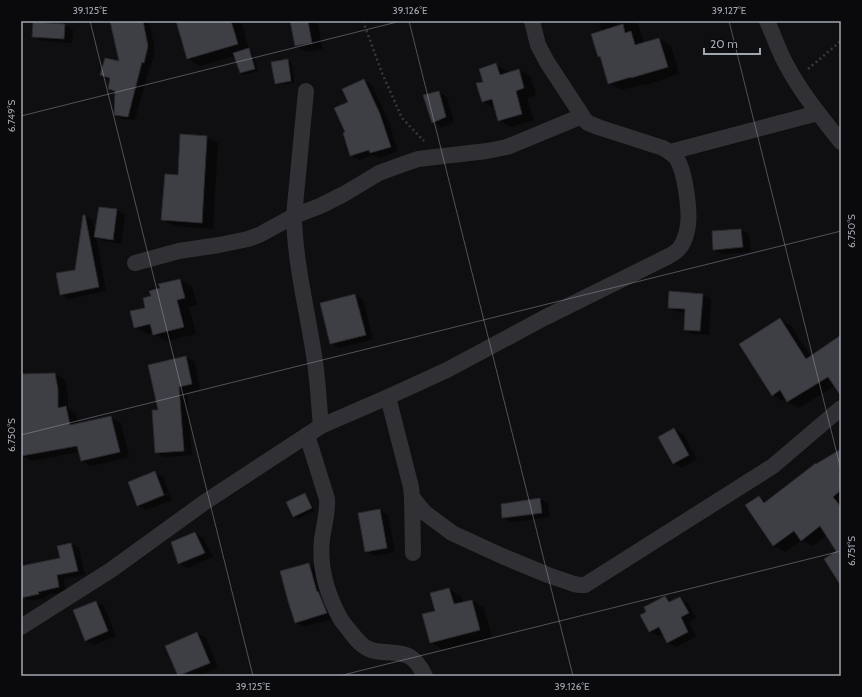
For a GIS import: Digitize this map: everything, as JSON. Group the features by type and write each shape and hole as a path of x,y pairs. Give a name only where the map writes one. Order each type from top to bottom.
{"street":[{"path":"21,627 111,570 205,502 321,426 447,370 544,318 675,253 681,247 685,238 688,224 687,198 682,169 677,160 670,152 652,144 588,123 547,62 538,45 532,21"},
{"path":"767,21 787,66 818,113 841,142"},
{"path":"306,91 294,216 294,230 315,363 321,426"},
{"path":"670,152 818,113"},
{"path":"135,263 179,251 219,246 248,239 259,235 294,216 320,206 344,194 379,173 418,159 487,151 507,147 582,116"},
{"path":"388,397 412,497 413,553"},
{"path":"412,497 424,512 452,534 548,575 574,584 585,585 774,466 841,408"},
{"path":"307,435 327,506 322,540 322,567 328,589 340,619 364,648 374,651 406,654 420,666 426,676"}],"path":[{"path":"363,21 382,73 402,118 440,157"},
{"path":"795,79 841,41"}],"building":[{"path":"110,21 143,21 148,46 144,63 142,62 128,117 114,115 115,91 108,89 110,78 100,75 105,58 119,61"},
{"path":"176,21 231,21 238,44 187,59"},
{"path":"290,21 308,21 312,43 295,46"},
{"path":"33,22 65,24 64,39 32,37"},
{"path":"623,24 625,33 631,31 635,45 659,38 668,67 608,84 600,56 598,57 591,34"},
{"path":"249,48 255,69 240,73 233,53"},
{"path":"288,59 291,81 275,84 271,62"},
{"path":"496,63 500,75 519,69 524,88 516,91 522,114 498,121 492,99 482,102 476,83 483,82 479,69"},
{"path":"364,79 380,114 391,147 370,153 369,150 350,156 343,133 345,132 334,108 348,102 342,89"},
{"path":"439,91 446,117 432,123 423,95"},
{"path":"180,134 207,136 202,223 161,220 165,174 178,175"},
{"path":"99,207 117,209 113,240 94,237"},
{"path":"83,215 85,215 99,287 60,295 56,273 75,270"},
{"path":"741,229 743,247 713,250 712,231"},
{"path":"180,279 185,298 177,300 184,327 153,335 150,324 134,328 130,311 145,308 143,298 151,296 149,291 160,288 158,284"},
{"path":"669,291 703,294 700,331 684,330 685,309 668,308"},
{"path":"355,294 366,335 330,344 320,303"},
{"path":"780,318 806,359 841,335 841,396 828,377 787,402 780,390 772,396 739,344"},
{"path":"186,356 192,384 179,387 184,451 155,453 152,410 158,410 148,365"},
{"path":"55,373 58,389 58,408 66,406 70,425 111,416 120,452 81,461 77,446 21,456 21,374"},
{"path":"674,428 689,455 673,464 658,437"},
{"path":"841,449 841,490 833,497 841,507 841,586 824,559 836,551 820,526 801,541 794,531 773,546 745,505 759,496 764,503 816,463"},
{"path":"155,471 164,495 137,506 128,482"},
{"path":"305,493 312,508 293,517 286,502"},
{"path":"540,498 542,513 502,518 501,504"},
{"path":"380,509 387,548 365,552 358,513"},
{"path":"195,532 205,553 178,564 171,542"},
{"path":"71,543 78,571 57,575 59,587 21,598 21,566 60,558 57,546"},
{"path":"309,563 317,592 318,591 327,613 295,623 280,571"},
{"path":"449,588 454,604 472,600 480,630 430,643 422,614 435,611 430,593"},
{"path":"665,596 669,602 680,597 689,613 681,617 688,632 667,643 659,627 649,632 640,615 646,612 644,607"},
{"path":"96,601 108,631 85,641 73,610"},
{"path":"197,632 210,663 178,676 165,646"}]}
